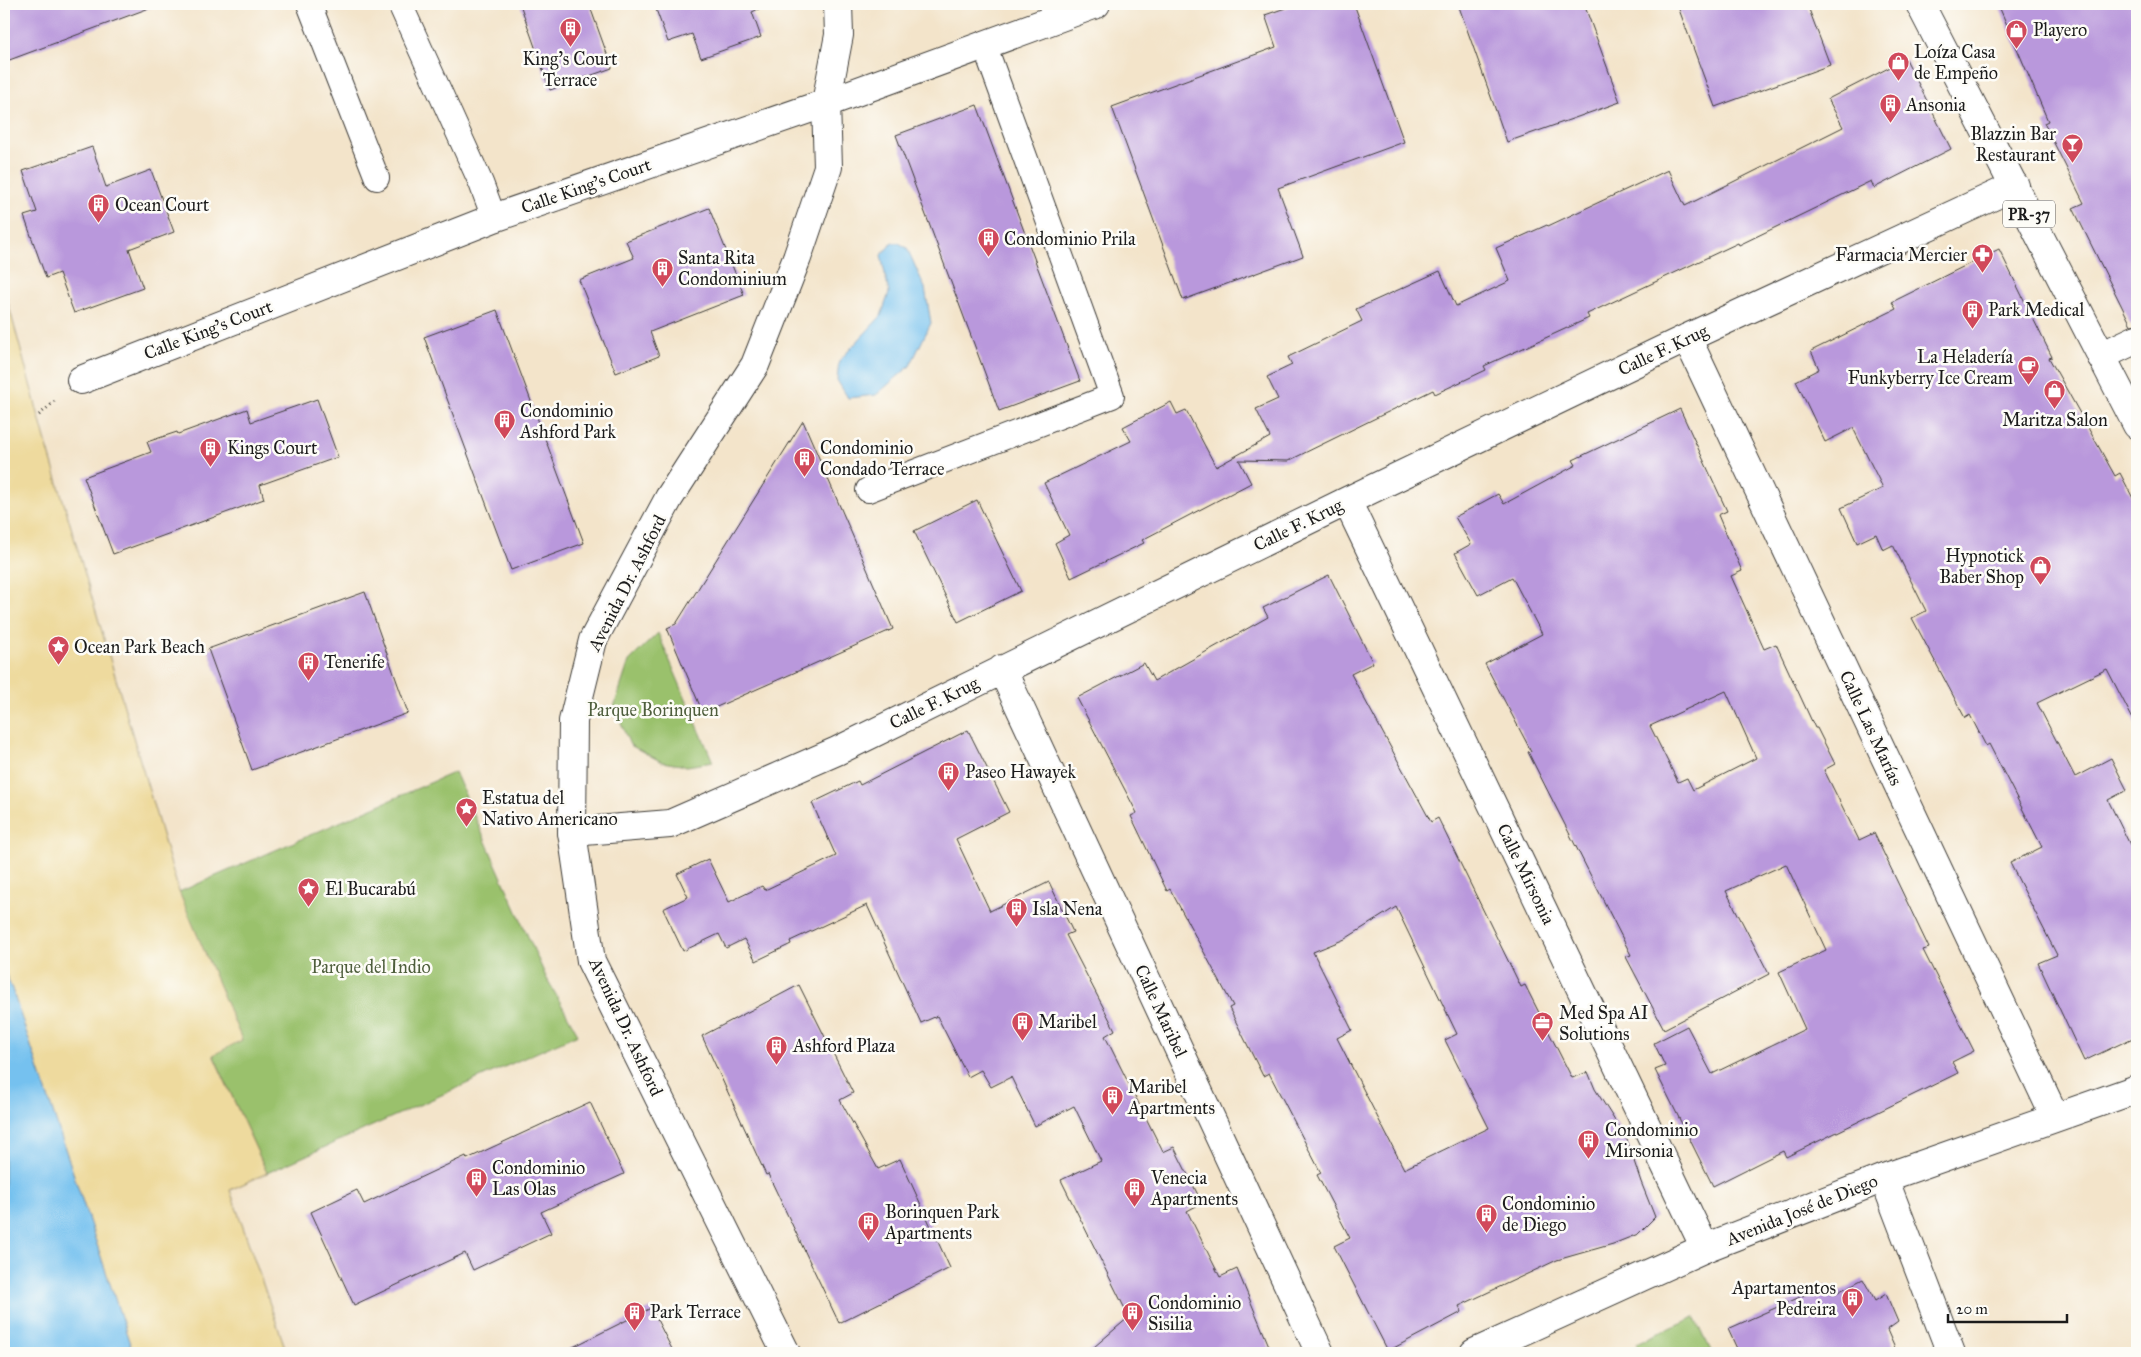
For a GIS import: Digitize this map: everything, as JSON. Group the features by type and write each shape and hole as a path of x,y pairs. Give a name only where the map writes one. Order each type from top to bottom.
{"street":[{"name":"Avenida Dr. Ashford","path":"786,1353 591,961 572,832 573,721 593,640 670,498 755,365 797,258 828,167 826,103 839,35 838,4"},
{"name":"Calle King's Court","path":"81,380 494,218 826,103 1096,4"},
{"name":"PR-37","path":"1920,4 2137,425"},
{"name":"Calle F. Krug","path":"572,832 670,824 836,751 1347,501 1687,338 2015,186"},
{"name":"Calle Las Marías","path":"1687,338 2055,1117"},
{"path":"2101,356 2137,339"},
{"name":"Calle Mirsonia","path":"1347,501 1705,1248"},
{"name":"Calle Maribel","path":"1002,669 1320,1353"},
{"name":"Avenida José de Diego","path":"1474,1353 1705,1248 1884,1178 2137,1089"},
{"path":"1884,1178 1951,1353"}],"lane":[{"path":"309,4 377,178"},
{"path":"400,4 481,183 494,218"},
{"path":"868,490 1112,396 984,44"}],"green space":[{"name":"Parque Borinquen","path":"658,633 713,762 687,766 662,762 630,745 614,707 629,661"},
{"name":"Parque del Indio","path":"455,772 546,977 578,1034 267,1173 213,1054 242,1040 179,892"},
{"path":"1695,1317 1712,1353 1641,1353 1636,1343"}],"sand":[{"name":"Ocean Park Beach","path":"4,288 45,439 179,892 242,1040 213,1055 267,1173 230,1190 287,1353 133,1353 12,989 4,971"}],"water":[{"path":"892,243 899,243 907,248 925,288 931,323 910,366 876,395 848,398 837,380 839,361 881,316 889,293 881,255"},
{"path":"4,971 12,989 133,1353 4,1353"}],"building":[{"path":"4,4 151,4 152,7 4,62"},
{"name":"King's Court Terrace","path":"520,4 589,4 612,68 550,90"},
{"path":"654,4 762,4 763,7 752,12 761,37 701,58 692,34 668,42"},
{"path":"1297,4 1354,4 1404,142 1278,188 1303,256 1183,300 1112,107 1276,47 1265,15"},
{"path":"1458,4 1584,4 1620,102 1507,142"},
{"path":"1677,4 1807,4 1830,65 1715,107"},
{"path":"1998,4 2132,4 2137,17 2137,324 2131,325 2073,208 2084,203 2044,123 2048,121"},
{"path":"1906,59 1951,149 1874,188 1871,181 1739,245 1738,243 1587,314 1589,318 1484,366 1486,370 1435,394 1433,390 1288,461 1239,460 1251,483 1142,540 1144,543 1071,578 1055,543 1069,535 1044,483 1131,441 1123,427 1171,402 1177,414 1186,410 1216,467 1270,437 1256,409 1278,399 1267,377 1292,365 1288,357 1362,321 1356,309 1440,271 1456,306 1510,281 1496,248 1668,170 1685,206 1843,127 1828,99"},
{"name":"Condominio Prila","path":"977,105 1080,381 999,411 896,135"},
{"name":"Ocean Court","path":"92,147 106,187 151,170 174,232 129,249 143,288 74,313 59,273 46,278 24,216 37,212 23,171"},
{"name":"Santa Rita Condominium","path":"709,208 744,295 650,332 659,356 616,373 579,280 634,258 626,241"},
{"path":"1999,249 2052,357 2049,358 2115,476 2120,473 2137,506 2137,727 2107,669 2037,703 2075,777 2111,758 2127,790 2108,800 2137,859 2137,1036 2084,1061 2038,963 2057,955 2010,863 2042,847 1989,744 1986,746 1970,715 1965,718 1912,618 1926,611 1893,545 1883,550 1876,534 1857,543 1841,508 1883,488 1853,428 1825,442 1796,381 1819,369 1811,351 1896,309 1892,302"},
{"name":"Condominio Ashford Park","path":"497,310 584,543 511,570 424,337"},
{"name":"Kings Court","path":"317,399 338,457 260,485 264,499 113,554 84,477 151,452 147,442 177,432 178,434 247,409 251,422"},
{"path":"1680,409 1727,511 1718,515 1742,571 1731,576 1764,649 1776,644 1815,728 1817,728 1835,764 1824,770 1859,840 1874,833 1929,948 1923,950 1974,1051 1952,1062 1958,1073 1786,1157 1783,1151 1713,1186 1655,1070 1665,1066 1654,1043 1687,1026 1712,1074 1805,1029 1779,972 1826,950 1786,864 1726,891 1769,974 1664,1029 1626,957 1631,955 1528,752 1531,751 1485,664 1542,634 1512,577 1478,595 1455,553 1471,544 1455,517 1498,494 1504,504 1576,465 1573,460","holes":["1726,691 1756,758 1693,790 1687,778 1678,782 1650,726"]},
{"path":"803,421 893,629 703,713 667,628 676,624"},
{"path":"977,500 1021,591 958,622 914,531"},
{"path":"1329,575 1373,663 1351,674 1431,822 1438,818 1521,987 1525,985 1572,1078 1588,1072 1595,1089 1627,1140 1655,1217 1638,1234 1613,1244 1557,1260 1459,1306 1462,1312 1388,1351 1334,1246 1350,1238 1317,1175 1321,1173 1269,1073 1263,1076 1229,1008 1233,1006 1170,889 1167,891 1131,816 1137,813 1077,698 1144,663 1154,681 1268,617 1263,608","holes":["1396,907 1457,1034 1445,1040 1489,1128 1404,1169 1337,1038 1352,1030 1313,952 1345,939"]},
{"name":"Tenerife","path":"365,592 408,713 252,770 208,649"},
{"path":"968,730 1009,812 956,839 990,911 1049,882 1073,932 1066,935 1115,1030 1105,1036 1163,1152 1174,1147 1202,1203 1187,1211 1220,1277 1237,1269 1272,1353 1087,1353 1129,1317 1061,1180 1101,1161 1074,1106 1035,1126 1011,1077 991,1087 981,1070 968,1077 937,1016 921,1023 867,905 790,941 791,944 756,961 744,939 726,948 719,934 683,951 663,909 688,897 677,874 708,859 729,902 762,886 765,890 836,856 812,803 858,781 860,785"},
{"path":"799,985 853,1093 840,1100 878,1169 900,1159 950,1268 839,1323 768,1174 766,1175 702,1036"},
{"name":"Condominio Las Olas","path":"590,1102 624,1174 541,1212 551,1233 473,1270 465,1253 354,1305 311,1212 357,1190 364,1204 466,1156 467,1159"},
{"path":"1863,1279 1875,1301 1886,1294 1898,1322 1887,1330 1897,1353 1739,1353 1728,1329 1827,1285 1832,1295"},
{"name":"Park Terrace","path":"651,1308 674,1353 561,1353"}],"place":[{"name":"King's Court Terrace","path":"570,48"},
{"name":"Playero","path":"2017,49"},
{"name":"Loíza Casa de Empeño","path":"1898,81"},
{"name":"Ansonia","path":"1890,124"},
{"name":"Blazzin Bar Restaurant","path":"2072,163"},
{"name":"Ocean Court","path":"99,224"},
{"name":"Condominio Prila","path":"988,258"},
{"name":"Farmacia Mercier","path":"1983,274"},
{"name":"Santa Rita Condominium","path":"662,287"},
{"name":"Park Medical","path":"1972,329"},
{"name":"La Heladería Funkyberry Ice Cream","path":"2029,386"},
{"name":"Maritza Salon","path":"2055,409"},
{"name":"Condominio Ashford Park","path":"504,440"},
{"name":"Kings Court","path":"211,467"},
{"name":"Condominio Condado Terrace","path":"804,477"},
{"name":"Hypnotick Baber Shop","path":"2040,585"},
{"name":"Ocean Park Beach","path":"58,666"},
{"name":"Tenerife","path":"308,681"},
{"name":"Paseo Hawayek","path":"949,791"},
{"name":"Estatua del Nativo Americano","path":"466,827"},
{"name":"El Bucarabú","path":"309,908"},
{"name":"Isla Nena","path":"1016,928"},
{"name":"Maribel","path":"1022,1041"},
{"name":"Med Spa AI Solutions","path":"1543,1042"},
{"name":"Ashford Plaza","path":"777,1065"},
{"name":"Maribel Apartments","path":"1112,1116"},
{"name":"Condominio Mirsonia","path":"1589,1159"},
{"name":"Condominio Las Olas","path":"476,1197"},
{"name":"Venecia Apartments","path":"1135,1207"},
{"name":"Condominio de Diego","path":"1486,1233"},
{"name":"Borinquen Park Apartments","path":"869,1241"},
{"name":"Apartamentos Pedreira","path":"1852,1317"},
{"name":"Park Terrace","path":"634,1331"},
{"name":"Condominio Sisilia","path":"1132,1332"}]}
